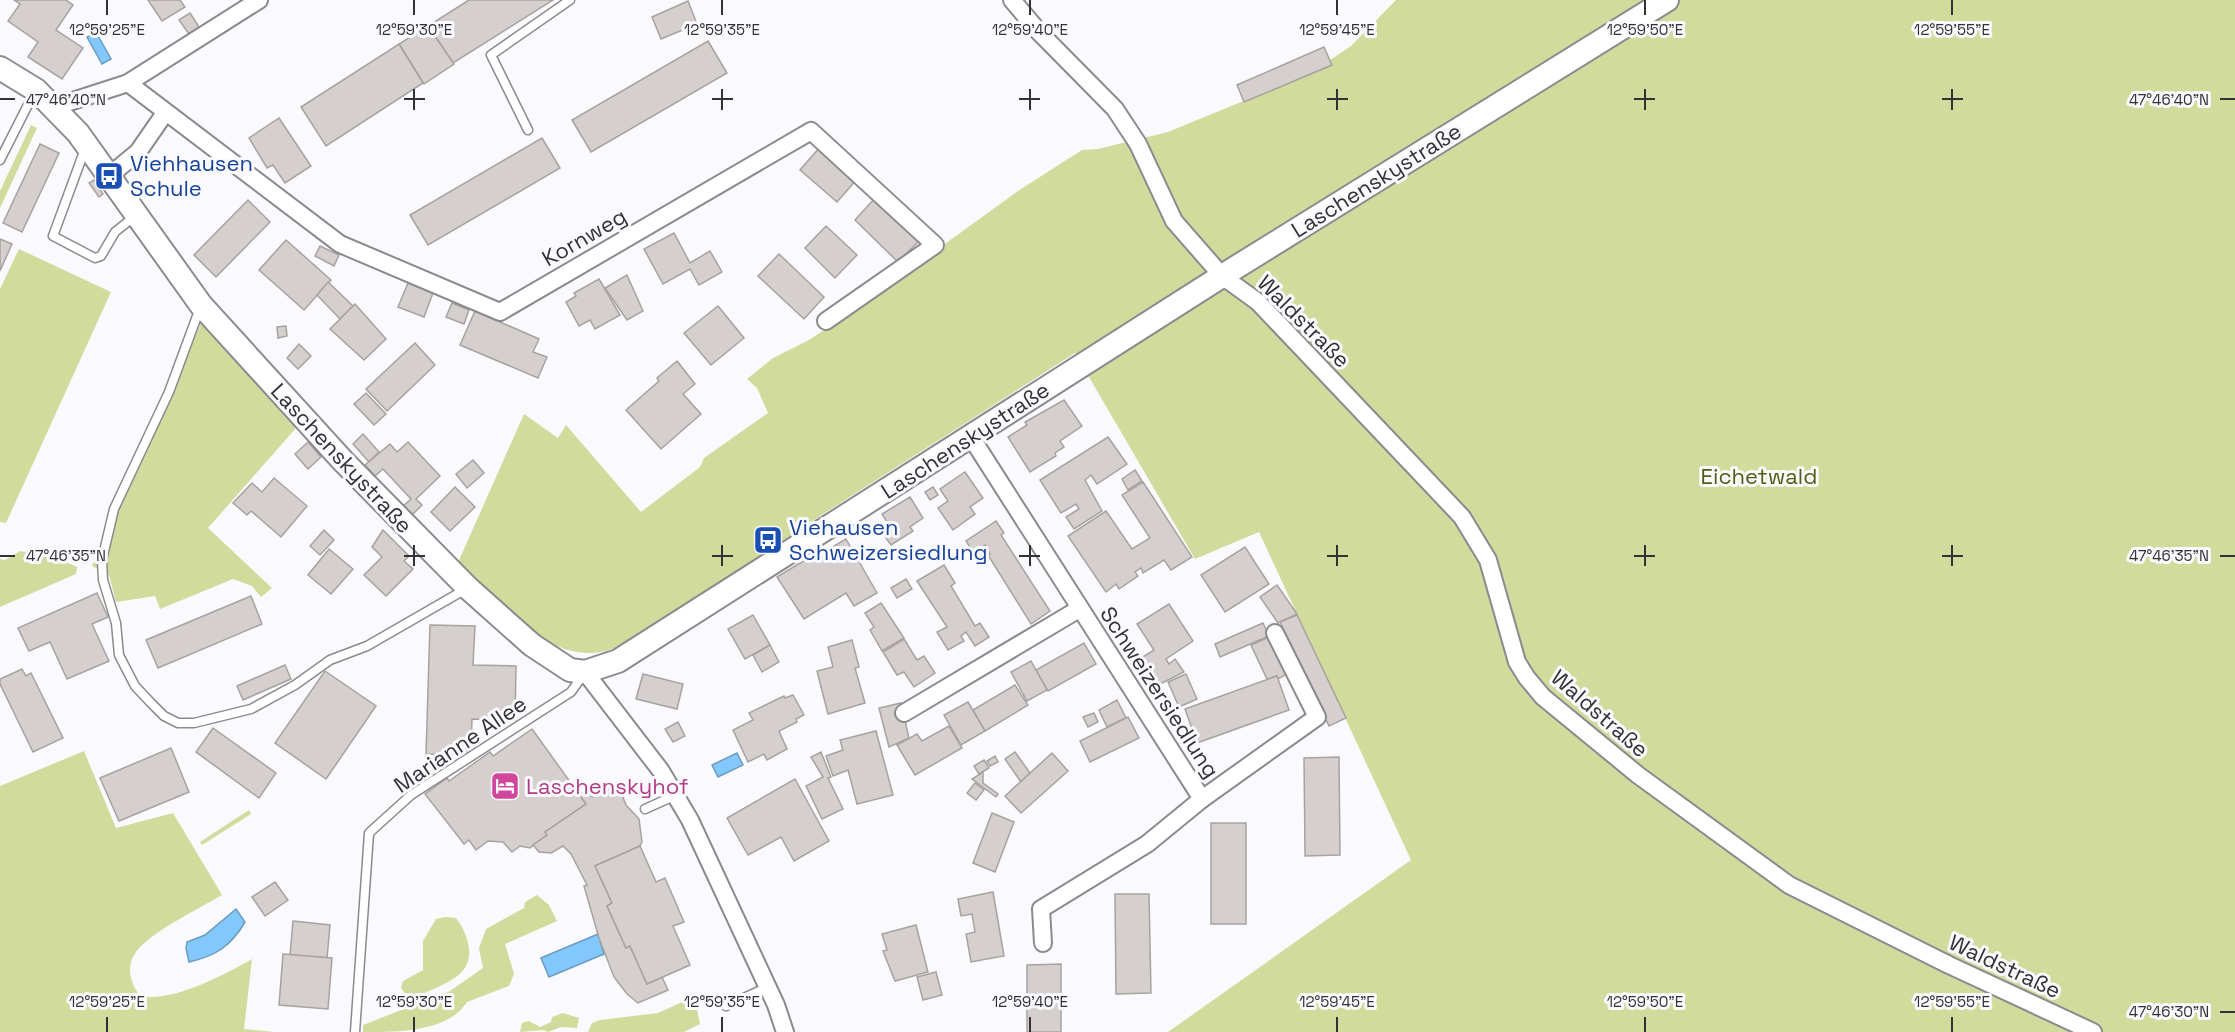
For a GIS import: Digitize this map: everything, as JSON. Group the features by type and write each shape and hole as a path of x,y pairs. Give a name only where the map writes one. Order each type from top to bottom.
{"street":[{"path":"54,107 128,83 259,0"},
{"name":"Waldstraße","path":"1012,0 1039,32 1115,110 1138,144 1174,221 1222,276 1258,302 1462,517 1488,561 1517,662 1543,697 1638,775 1789,885 1949,965 2093,1032"},
{"name":"Laschenskystraße","path":"0,68 36,90 54,107 87,146 201,305 343,461 468,588 555,662 570,670 585,672 618,661 1222,276 1667,0"},
{"name":"Kornweg","path":"128,83 340,244 500,312 811,131 935,245 826,321"},
{"path":"109,177 138,152 165,113"},
{"name":"Schweizersiedlung","path":"971,437 1202,799"},
{"name":"Schweizersiedlung","path":"904,712 1080,609"},
{"name":"Schweizersiedlung","path":"1043,942 1041,909 1147,844 1202,799 1317,717 1275,633"},
{"path":"585,672 661,771 690,820 768,987 785,1032"}],"lane":[{"path":"528,130 491,55 570,0"},
{"path":"0,160 36,90"},
{"path":"87,146 53,236 95,258 102,256 116,232 136,216"},
{"path":"201,305 169,392 114,509 102,560 103,580 116,622 119,655 135,686 151,703 164,716 178,723 194,723 251,709 296,685 330,660 367,646 468,588"},
{"name":"Marianne Allee","path":"355,1032 369,833 411,795 571,692 585,672"},
{"path":"645,809 676,795"},
{"path":"726,1006 768,987"}],"green space":[{"name":"Eichetwald","path":"1396,0 2235,0 2235,1032 1168,1032 1411,860 1259,532 1195,559 1075,353 823,514 632,641 606,651 585,653 564,649 544,640 506,612 456,567 524,414 558,438 566,425 641,512 700,467 704,458 768,413 757,388 747,379 773,358 809,340 851,312 1018,191 1082,150 1098,149 1168,132 1309,74 1351,46"},
{"path":"31,125 37,128 0,208 0,191"},
{"path":"19,249 111,292 6,523 0,522 0,289"},
{"path":"201,323 296,428 208,528 272,588 261,597 252,586 233,579 160,609 155,596 116,602 109,575 92,566 101,544 110,539 118,509"},
{"path":"20,551 64,561 77,567 76,574 0,607 0,559 5,560"},
{"path":"84,751 116,828 173,813 222,895 163,929 136,952 130,969 134,986 140,996 153,997 182,992 227,973 252,959 244,1029 275,1032 0,1032 0,786"},
{"path":"249,810 251,814 202,845 200,842"},
{"path":"537,895 549,905 557,921 505,944 514,974 509,986 467,1002 459,1012 435,1025 392,1032 363,1032 363,1025 450,991 483,968 479,948 486,929 524,908 525,902"},
{"path":"456,918 463,928 469,948 469,959 465,968 459,975 442,985 414,998 408,997 401,988 403,981 423,970 423,941 436,919"},
{"path":"689,999 696,1005 700,1024 684,1032 588,1032 592,1023 600,1020 658,1013"},
{"path":"563,1013 579,1018 577,1028 561,1027 548,1032 544,1030 520,1032 522,1023 529,1021 540,1027 551,1022 552,1017"}],"water":[{"path":"96,32 111,59 102,64 87,37"},
{"path":"737,753 743,765 718,777 712,765"},
{"path":"236,909 245,922 234,938 215,953 189,962 187,942 205,935"},
{"path":"598,934 604,954 549,977 541,958"}],"building":[{"path":"14,0 66,0 73,5 56,30 83,48 62,79 28,57 38,42 8,21 20,4"},
{"path":"148,0 180,0 185,7 162,21"},
{"path":"469,0 553,0 453,63 428,26"},
{"path":"688,1 697,24 661,39 652,17"},
{"path":"190,13 199,27 189,34 179,20"},
{"path":"428,26 454,64 424,84 399,44"},
{"path":"708,41 727,73 591,152 572,120"},
{"path":"399,44 423,83 326,146 301,107"},
{"path":"1324,47 1332,65 1244,102 1237,85"},
{"path":"279,118 311,166 285,183 273,165 267,168 249,138"},
{"path":"542,138 560,168 428,245 410,215"},
{"path":"40,144 59,153 22,232 3,223"},
{"path":"820,147 857,179 837,202 800,170"},
{"path":"94,180 103,194 99,197 89,183"},
{"path":"875,198 919,241 898,262 855,220"},
{"path":"248,200 270,222 216,277 194,255"},
{"path":"826,226 857,255 835,278 805,248"},
{"path":"674,233 690,263 710,251 722,272 699,285 690,269 663,284 644,249"},
{"path":"0,239 12,244 0,271"},
{"path":"286,240 331,280 304,310 259,270"},
{"path":"320,246 339,255 334,266 315,256"},
{"path":"779,254 824,297 804,319 758,276"},
{"path":"627,275 643,311 627,320 605,288"},
{"path":"599,279 620,315 595,329 590,320 579,326 566,302 576,296 574,293"},
{"path":"328,282 353,306 340,319 317,295"},
{"path":"408,283 433,293 424,317 398,307"},
{"path":"452,303 469,310 464,324 446,317"},
{"path":"355,304 386,339 364,360 330,329"},
{"path":"718,306 744,338 711,365 684,333"},
{"path":"475,311 539,339 533,352 547,357 538,378 460,345"},
{"path":"286,326 287,336 278,338 277,327"},
{"path":"415,343 435,365 387,411 366,389"},
{"path":"299,344 311,356 298,369 287,358"},
{"path":"677,361 695,384 683,394 701,414 661,449 626,410 659,381 657,378"},
{"path":"366,393 386,414 374,425 354,404"},
{"path":"1064,400 1082,426 1060,441 1064,447 1055,453 1056,456 1030,472 1008,437 1027,425 1025,422"},
{"path":"363,434 379,452 369,462 353,444"},
{"path":"1108,437 1127,464 1097,484 1091,475 1085,480 1102,511 1074,529 1066,517 1079,509 1076,504 1061,513 1040,480"},
{"path":"308,442 321,457 308,469 295,454"},
{"path":"408,442 440,476 416,499 422,505 411,516 402,507 411,499 383,469 375,476 365,465 390,444 397,452"},
{"path":"473,460 484,473 467,488 456,474"},
{"path":"1135,470 1142,481 1128,490 1122,479"},
{"path":"965,472 983,498 970,507 975,514 953,530 938,508 948,501 940,489"},
{"path":"274,478 307,506 281,537 251,511 247,515 233,503 252,483 262,492"},
{"path":"1143,482 1192,557 1171,570 1164,560 1143,573 1141,568 1135,572 1138,576 1119,589 1116,584 1106,592 1068,536 1106,511 1132,549 1150,538 1122,495"},
{"path":"455,487 475,507 450,531 431,512"},
{"path":"933,487 938,495 930,500 925,492"},
{"path":"910,497 923,518 910,527 913,531 891,545 881,531 889,525 882,514"},
{"path":"996,521 1004,533 1001,535 1050,611 1031,624 988,555 990,554 985,545 974,553 966,541"},
{"path":"324,530 334,540 320,555 310,546"},
{"path":"383,530 409,556 404,561 413,569 386,596 364,575 382,557 372,547"},
{"path":"846,539 877,593 854,606 846,593 804,619 777,577 823,549 824,552"},
{"path":"1245,547 1269,584 1225,612 1201,575"},
{"path":"329,549 353,569 331,594 308,575"},
{"path":"944,565 955,583 951,586 975,626 980,623 989,637 975,646 966,632 961,636 964,641 948,650 937,632 947,627 917,581"},
{"path":"906,579 912,589 897,598 891,588"},
{"path":"1277,585 1297,614 1278,623 1260,597"},
{"path":"97,593 108,617 92,624 109,661 67,679 50,642 29,651 18,628"},
{"path":"251,596 262,624 158,668 146,640"},
{"path":"881,603 904,638 882,651 870,630 874,627 865,613"},
{"path":"1169,604 1193,641 1166,659 1169,664 1175,659 1184,672 1152,688 1135,662 1154,650 1137,624"},
{"path":"753,615 770,645 745,659 728,629"},
{"path":"1297,615 1346,718 1329,726 1280,622"},
{"path":"1263,623 1269,636 1220,657 1215,644"},
{"path":"430,625 475,626 473,665 516,666 515,720 472,719 471,755 426,754"},
{"path":"1269,637 1287,674 1278,679 1277,676 1267,679 1251,645"},
{"path":"904,639 917,660 924,656 935,673 914,687 904,672 897,675 883,652"},
{"path":"852,640 859,667 855,668 865,703 828,714 817,671 833,667 828,647"},
{"path":"1084,643 1096,664 1048,691 1036,670"},
{"path":"770,645 779,662 762,672 753,655"},
{"path":"1031,661 1047,690 1027,701 1011,672"},
{"path":"285,665 291,679 243,700 237,686"},
{"path":"22,669 26,676 31,673 63,738 33,752 0,684 0,679"},
{"path":"325,671 376,706 326,779 275,743"},
{"path":"643,674 683,684 677,709 636,699"},
{"path":"1186,674 1197,699 1179,707 1168,682"},
{"path":"1277,676 1289,710 1197,743 1185,709"},
{"path":"1015,685 1028,705 985,731 973,710"},
{"path":"793,695 804,715 796,719 797,722 779,731 787,749 767,760 764,754 748,762 733,730 753,720 749,713 784,696 785,698"},
{"path":"1117,700 1126,718 1107,727 1099,710"},
{"path":"968,702 985,731 961,745 944,715"},
{"path":"901,703 909,738 889,747 879,708"},
{"path":"1094,713 1098,722 1088,727 1083,717"},
{"path":"1128,717 1139,738 1090,762 1080,741"},
{"path":"678,722 685,736 673,742 665,729"},
{"path":"949,726 962,748 915,775 897,745 917,734 922,741"},
{"path":"213,728 276,773 259,798 196,752"},
{"name":"Laschenskyhof","path":"532,729 586,804 545,832 547,835 530,848 520,846 512,852 503,842 488,841 476,850 469,840 464,844 425,794 447,778 449,781 490,752 493,756"},
{"path":"876,731 893,795 857,804 848,770 833,776 826,756 843,750 840,740"},
{"path":"171,748 189,792 119,821 100,778"},
{"path":"821,752 831,777 828,778 843,809 822,819 806,786 823,777 811,757"},
{"path":"1015,752 1030,773 1021,782 1005,759"},
{"path":"1052,753 1068,771 1021,813 1005,796"},
{"path":"995,756 998,762 990,766 987,761"},
{"path":"1339,757 1340,855 1305,856 1304,758"},
{"path":"984,760 989,768 979,774 974,766"},
{"path":"983,772 983,783 998,794 996,797 972,779"},
{"path":"795,779 829,841 794,861 781,837 748,855 727,818"},
{"path":"975,783 984,790 976,800 967,793"},
{"path":"610,788 620,790 626,805 639,819 642,842 640,846 595,866 612,903 607,906 626,948 630,946 647,984 662,977 668,990 638,1003 627,994 614,977 599,938 584,886 587,885 571,854 563,846 551,853 539,852 533,845 547,835 545,832 586,804 577,791 593,797"},
{"path":"992,813 1014,822 995,872 973,863"},
{"path":"1211,823 1246,823 1246,924 1211,924"},
{"path":"640,846 656,882 665,878 684,922 673,926 690,965 647,984 630,946 626,948 607,906 612,903 595,866"},
{"path":"275,882 288,900 265,916 252,897"},
{"path":"993,892 1004,956 971,962 966,934 975,932 972,914 961,916 958,899"},
{"path":"1115,894 1149,894 1151,993 1116,994"},
{"path":"293,921 330,925 327,958 290,955"},
{"path":"916,925 928,972 895,981 883,951 887,950 882,934"},
{"path":"283,954 332,958 328,1009 279,1005"},
{"path":"1061,964 1061,1032 1027,1032 1027,965"},
{"path":"936,972 942,995 923,1000 917,977"}],"place":[{"name":"Viehhausen Schule","path":"109,176"},
{"name":"Viehausen Schweizersiedlung","path":"768,540"},
{"name":"Laschenskyhof","path":"505,786"}]}
